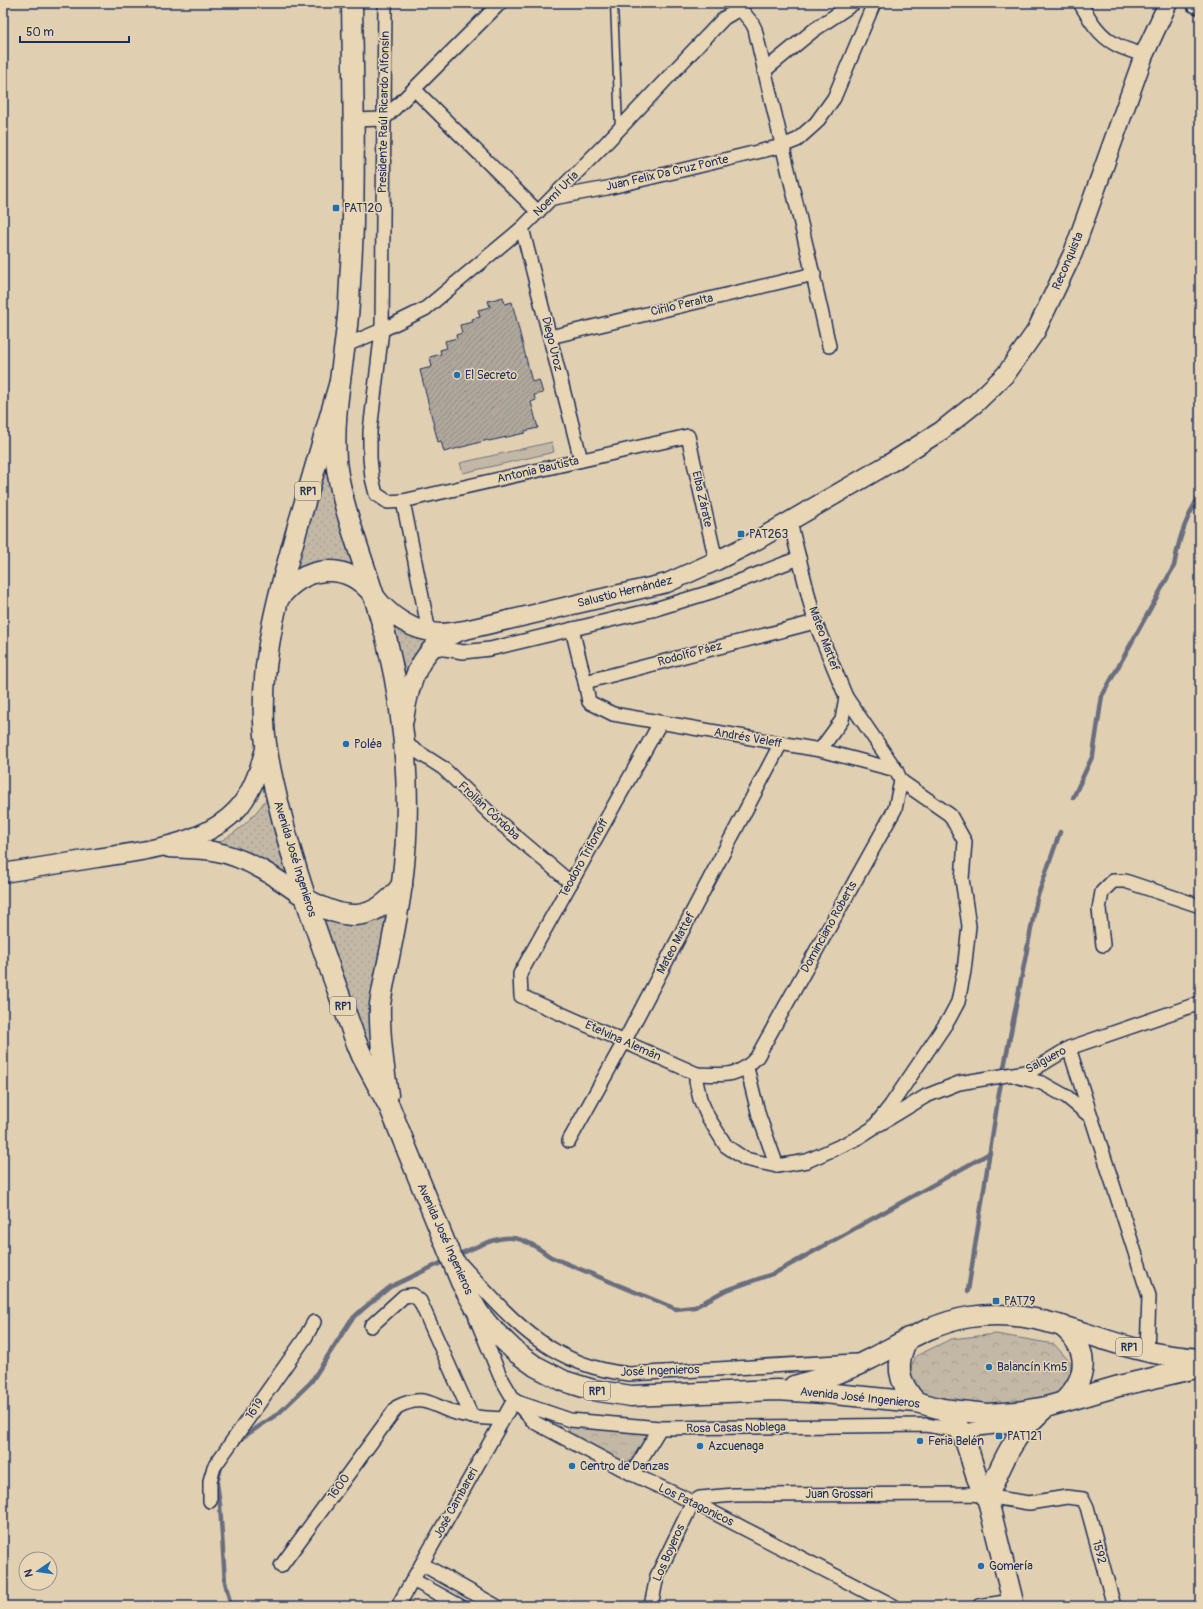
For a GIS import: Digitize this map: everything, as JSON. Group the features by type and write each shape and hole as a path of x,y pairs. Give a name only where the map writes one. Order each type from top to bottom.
{"main road":[{"name":"RP1","path":"278,598 340,384 348,316 354,218 352,3"},
{"name":"Avenida José Ingenieros","path":"340,384 335,442 337,472 346,510 374,595 393,668 404,743 406,828 402,885 380,1004 380,1039 390,1108"},
{"path":"278,598 286,588 301,578 318,572 330,571 354,577 364,584 374,595"},
{"name":"Avenida José Ingenieros","path":"278,598 269,639 264,681 264,724 266,745 283,823 306,899 355,1039 362,1056 390,1108 461,1282 478,1312 505,1342 535,1366 557,1378 578,1386 611,1394 631,1396 777,1390 916,1402 942,1409 987,1414 1017,1412 1054,1404 1119,1386 1200,1367"},
{"path":"306,899 335,913 349,915 363,914 376,909 387,902 402,885"},
{"name":"Avenida José Ingenieros","path":"777,1390 838,1373 867,1361 908,1338 928,1329 971,1317 993,1315 1016,1315 1038,1319 1147,1352 1200,1359"},
{"name":"RP1","path":"1054,1404 1074,1391 1080,1378 1083,1363 1080,1348 1072,1335 1060,1325"},
{"path":"908,1338 902,1351 899,1365 901,1379 907,1392 916,1402"},
{"name":"Avenida José Ingenieros","path":"987,1497 1013,1442 1029,1423 1054,1404"},
{"path":"942,1409 954,1420 961,1431 980,1487 987,1497 1013,1604"}],"street":[{"name":"Presidente Raúl Ricardo Alfonsín","path":"385,3 382,330 370,431 370,458 372,478 376,494 388,502"},
{"path":"353,120 384,119 500,3"},
{"path":"764,71 814,30 854,3"},
{"name":"Juan Felix Da Cruz Ponte","path":"553,198 607,188 782,146 797,140 812,128 834,98 874,3"},
{"path":"1080,3 1092,23 1105,37 1115,44 1144,55"},
{"path":"1195,3 1200,5"},
{"name":"Reconquista","path":"890,463 941,431 976,403 1006,374 1036,331 1073,253 1144,55 1171,5"},
{"path":"743,7 755,29 814,274 829,346"},
{"name":"Noemí Uría","path":"344,346 382,330 425,309 522,228 553,198 724,18 743,7"},
{"path":"414,89 538,212"},
{"name":"Diego Uroz","path":"522,228 581,460"},
{"name":"Cirilo Peralta","path":"550,337 814,274"},
{"name":"Antonia Bautista","path":"388,502 403,501 688,436"},
{"name":"Elba Zárate","path":"688,436 716,562"},
{"name":"Salustio Hernández","path":"404,743 404,720 409,691 431,640 465,630 667,583 716,562 752,543 890,463"},
{"path":"403,501 431,640"},
{"name":"Mateo Mattef","path":"790,522 815,622 846,697 898,775"},
{"path":"374,595 390,613 402,622 414,628 431,640 463,652 490,649 652,610 707,593 771,570 799,558"},
{"name":"Rodolfo Páez","path":"585,682 815,622"},
{"path":"572,630 585,682"},
{"name":"Andrés Veleff","path":"585,682 589,702 612,714 820,750 898,775"},
{"path":"820,750 842,720 846,697"},
{"name":"Teodoro Trifonoff","path":"521,996 520,974 660,723"},
{"name":"Froilán Córdoba","path":"404,743 443,768 498,821 570,883"},
{"name":"Mateo Mattef","path":"569,1141 624,1042 781,743"},
{"path":"165,848 205,832 230,816 248,794 256,778 266,745"},
{"path":"874,1128 949,1020 958,1002 964,971 969,926 962,879 965,842 950,814 898,775"},
{"name":"Dominciano Roberts","path":"747,1068 757,1057 895,809 898,775"},
{"path":"3,873 165,848 212,851 249,862 264,870 306,899"},
{"path":"1103,945 1099,909 1102,892 1113,881 1125,881 1200,906"},
{"name":"Etelvina Alemán","path":"521,996 697,1074 727,1075 747,1068"},
{"name":"Salguero","path":"777,1166 807,1161 824,1154 856,1139 933,1094 959,1084 1031,1071 1069,1048 1200,1003"},
{"path":"1069,1048 1149,1296 1147,1352"},
{"path":"747,1068 759,1116 777,1166"},
{"path":"697,1074 696,1081 700,1099 708,1117 726,1146 745,1159 777,1166"},
{"path":"1012,1075 1042,1083 1067,1097 1091,1117"},
{"name":"José Ingenieros","path":"448,1251 503,1310 532,1336 556,1352 592,1368 629,1374 867,1361"},
{"name":"Los Patagonicos","path":"461,1282 500,1376 514,1400 534,1422 632,1474 693,1502 894,1606"},
{"path":"371,1326 404,1296 413,1295 420,1302 472,1417 503,1419"},
{"name":"1619","path":"210,1501 210,1481 214,1467 305,1338 314,1322"},
{"name":"1600","path":"281,1566 397,1407 409,1401 423,1400 455,1413 472,1417"},
{"name":"José Cambareri","path":"398,1606 514,1400"},
{"name":"Rosa Casas Noblega","path":"514,1400 570,1420 660,1428 926,1425 961,1431"},
{"path":"961,1431 1029,1423"},
{"path":"632,1474 660,1428"},
{"name":"Juan Grossari","path":"693,1502 700,1498 734,1495 973,1494 1029,1503 1067,1497 1083,1498"},
{"name":"1592","path":"1083,1498 1087,1507 1114,1606"},
{"name":"Los Boyeros","path":"650,1606 657,1576 693,1502"},
{"path":"422,1564 496,1606"},
{"path":"413,1580 460,1606"},
{"path":"979,1606 1013,1604"}],"lane":[{"path":"614,3 619,129"}],"green space":[{"path":"552,442 554,452 463,473 460,463"},
{"path":"329,443 359,569 292,581"},
{"path":"390,618 431,640 404,680"},
{"path":"266,799 293,883 213,845 243,826 255,814"},
{"path":"389,916 376,1069 322,919 331,922 356,925 381,920"},
{"path":"996,1334 1054,1344 1071,1363 1070,1381 1064,1393 1046,1402 958,1407 914,1393 908,1374 916,1356 951,1339"},
{"path":"571,1427 644,1433 647,1436 638,1454 627,1462 622,1462 569,1434 569,1429"}],"building":[{"name":"El Secreto","path":"503,297 505,304 512,302 532,382 539,380 543,393 534,395 536,400 531,402 538,428 525,431 525,433 488,440 444,452 441,441 438,442 420,370 432,367 430,357 441,354 440,350 447,348 445,341 457,338 456,335 462,333 460,325 473,322 472,319 480,317 478,310 490,307 488,301"}],"waterway":[{"path":"1073,798 1093,755 1102,696 1174,566 1183,529 1200,495"},
{"path":"968,1291 999,1093 1037,898 1060,832"},
{"path":"455,1256 498,1239 512,1238 522,1240 551,1257 676,1309 695,1307 724,1291 775,1273 990,1153"},
{"path":"239,1440 279,1413 311,1382 351,1320 363,1309 390,1287 447,1260"},
{"path":"222,1464 217,1483 220,1505 225,1582 231,1606"}],"place":[{"name":"PAT120","path":"336,208"},
{"name":"El Secreto","path":"457,375"},
{"name":"PAT263","path":"741,534"},
{"name":"Poléa","path":"346,744"},
{"name":"PAT79","path":"996,1301"},
{"name":"Balancín Km5","path":"989,1367"},
{"name":"PAT121","path":"999,1436"},
{"name":"Feria Belén","path":"920,1441"},
{"name":"Azcuenaga","path":"700,1446"},
{"name":"Centro de Danzas","path":"572,1466"},
{"name":"Gomería","path":"981,1566"}]}
